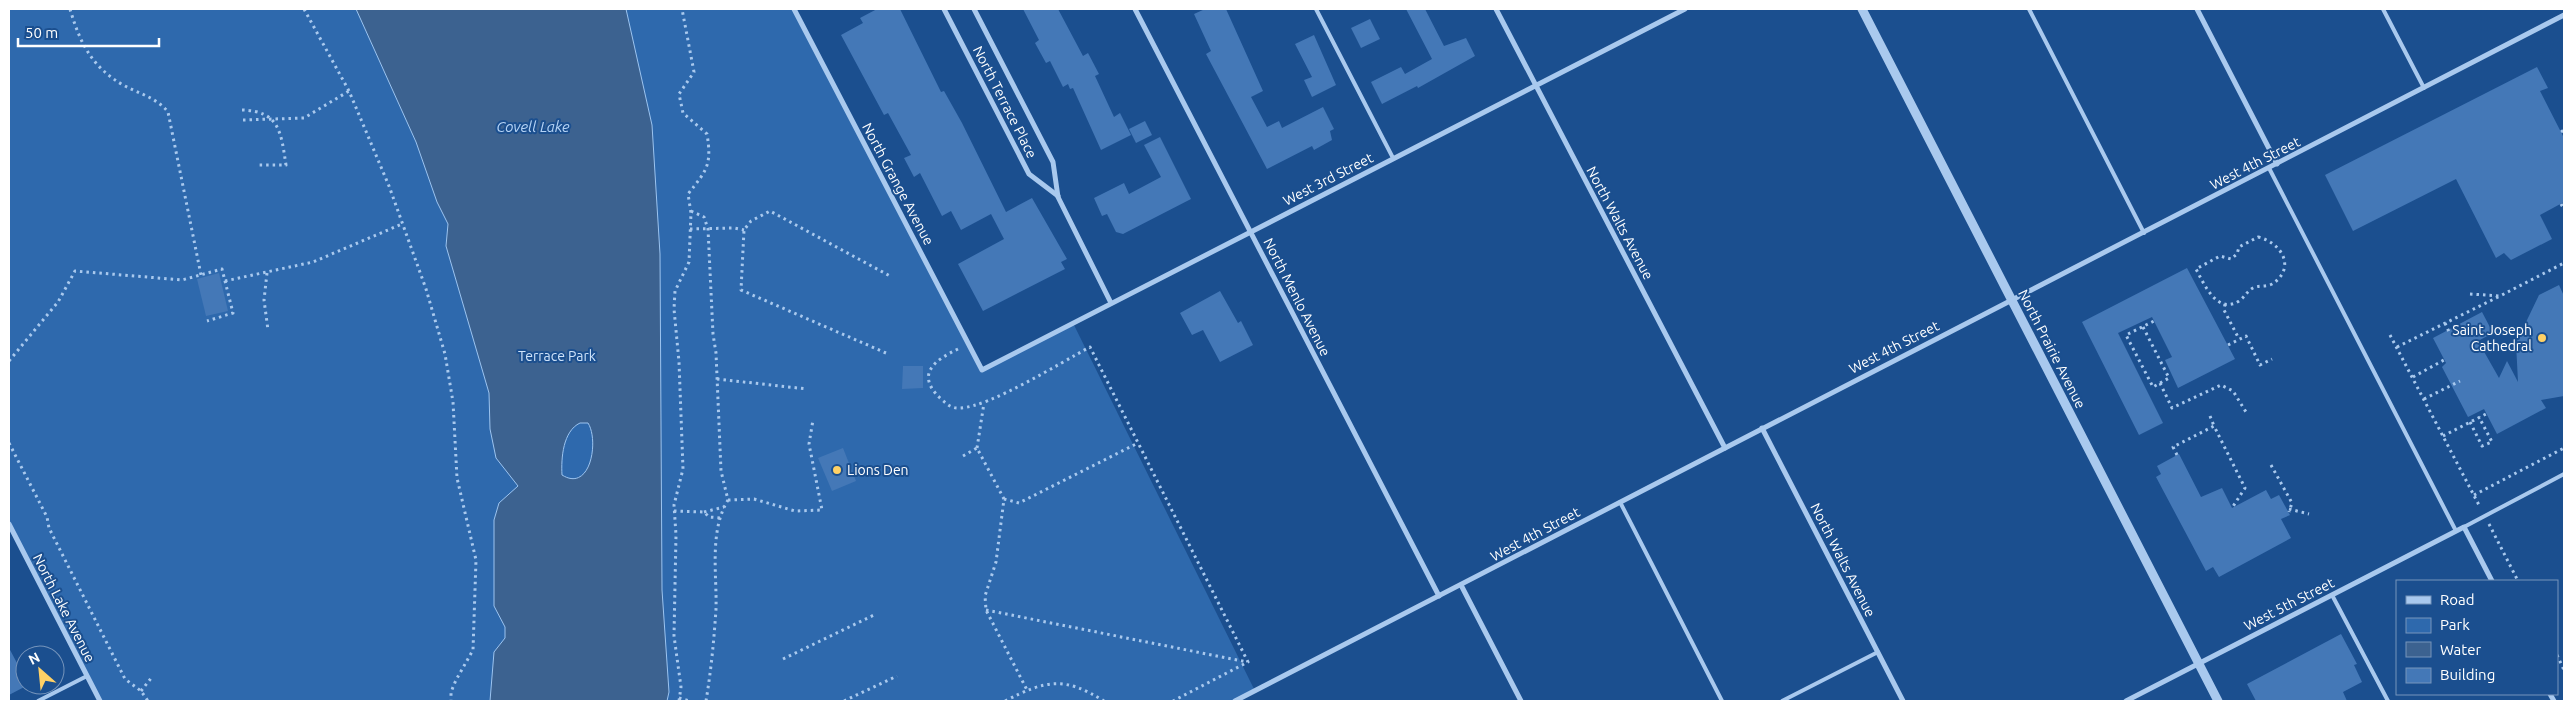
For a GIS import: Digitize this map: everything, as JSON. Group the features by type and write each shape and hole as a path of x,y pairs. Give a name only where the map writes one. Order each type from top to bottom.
{"street":[{"name":"North Grange Avenue","path":"794,9 982,370"},
{"name":"North Terrace Place","path":"944,9 1029,174 1058,196"},
{"name":"North Terrace Place","path":"974,9 1053,162 1058,196 1111,303"},
{"name":"North Menlo Avenue","path":"1135,9 1439,596"},
{"name":"North Walts Avenue","path":"1496,9 1725,448"},
{"name":"West 3rd Street","path":"982,370 1685,9"},
{"name":"North Prairie Avenue","path":"1862,9 2218,701"},
{"path":"2197,9 2277,164"},
{"name":"West 4th Street","path":"1235,701 2564,15"},
{"name":"North Walts Avenue","path":"1762,428 1903,701"},
{"name":"North Lake Avenue","path":"9,524 100,701"},
{"path":"2464,527 2491,580"},
{"name":"West 5th Street","path":"2126,701 2464,527"},
{"path":"1460,585 1521,701"}],"lane":[{"path":"1316,9 1393,158"},
{"path":"2029,9 2144,233"},
{"path":"2383,9 2424,88"},
{"path":"2270,168 2456,531"},
{"path":"2464,527 2564,474"},
{"path":"1620,502 1722,701"},
{"path":"2332,595 2388,701"},
{"path":"1782,701 1878,652"},
{"path":"38,701 87,676"}],"path":[{"path":"70,9 80,41 107,73 124,85 162,104 168,112 200,274"},
{"path":"304,9 349,91 386,178 426,289 445,354 453,402 457,478 476,560 473,650 456,680 451,692 451,701"},
{"path":"682,9 694,72 679,94 683,113 708,134 709,146 709,165 688,194 691,211 690,262 675,290 683,469 674,511 676,535 674,636 680,687 679,700 690,701"},
{"path":"243,120 304,118 349,91"},
{"path":"242,110 258,111 270,119 282,134 286,165 259,165"},
{"path":"2561,204 2564,209"},
{"path":"691,211 704,217 708,228 721,471 728,500 721,518 717,543 716,609 706,701"},
{"path":"886,353 742,290 744,230 751,221 770,211 890,276"},
{"path":"225,281 313,262 402,224"},
{"path":"690,229 734,228 744,230"},
{"path":"2258,238 2276,244 2284,260 2278,278 2266,286 2250,289 2235,303 2225,304 2209,294 2196,269 2220,256 2231,258 2237,254 2239,247 2258,238"},
{"path":"2397,347 2564,263"},
{"path":"9,361 58,302 75,270 182,280 222,268 233,312 207,321"},
{"path":"267,273 264,300 268,330"},
{"path":"2470,294 2500,296"},
{"path":"2225,304 2224,310 2238,339"},
{"path":"2142,327 2169,378 2153,387 2126,335 2142,327 2154,321"},
{"path":"2444,324 2449,332"},
{"path":"2390,335 2517,580"},
{"path":"2228,345 2246,336 2260,365 2272,359"},
{"path":"969,344 944,356 931,367 928,381 932,390 948,406 959,408 984,403 1090,347 1248,662"},
{"path":"2413,377 2444,360"},
{"path":"716,379 807,389"},
{"path":"2424,400 2460,381"},
{"path":"2145,386 2151,383"},
{"path":"2160,383 2172,408 2221,385 2233,391 2246,412"},
{"path":"984,403 978,448 1004,499 996,562 985,596 986,610 1027,690"},
{"path":"2443,436 2486,414"},
{"path":"2210,416 2245,488 2232,508"},
{"path":"2470,422 2482,446 2492,442 2480,417"},
{"path":"728,500 754,499 795,512 822,510 809,444 813,420"},
{"path":"2177,455 2173,447 2214,426"},
{"path":"9,443 47,517 49,528 125,679 141,691 148,701"},
{"path":"1004,499 1019,503 1138,443"},
{"path":"963,456 978,448"},
{"path":"2474,495 2564,448"},
{"path":"2271,466 2292,503 2289,510 2309,514"},
{"path":"674,511 704,512 724,507"},
{"path":"704,512 709,517 721,518"},
{"path":"986,610 1248,662"},
{"path":"783,659 876,614"},
{"path":"2558,657 2564,670"},
{"path":"1173,701 1248,662"},
{"path":"844,701 897,676"},
{"path":"141,691 152,677"},
{"path":"1005,701 1027,690 1049,684 1069,683 1104,701"}],"green space":[{"name":"Terrace Park","path":"9,9 794,9 982,370 1073,323 1255,691 1236,701 100,701 9,523"}],"water":[{"name":"Covell Lake","path":"356,9 626,9 652,125 660,254 662,590 669,692 667,701 490,701 494,652 505,638 505,627 494,606 494,520 499,503 518,486 496,458 490,429 489,393 446,246 448,224 437,202 416,142","holes":["580,423 588,423 593,441 590,462 586,471 580,477 572,479 562,475 564,446 574,427"]}],"building":[{"path":"877,9 900,9 941,92 944,91 962,123 1006,212 1032,198 1067,259 1061,262 1065,269 983,311 958,264 1004,239 991,214 961,230 951,211 942,216 920,173 914,177 904,158 911,155 888,113 884,115 841,35 863,23 860,18"},
{"path":"1023,9 1058,9 1083,56 1088,53 1099,74 1095,76 1114,117 1120,113 1131,135 1101,150 1073,88 1070,89 1068,84 1063,87 1050,61 1046,63 1035,43 1039,40"},
{"path":"1205,9 1226,9 1263,91 1251,97 1267,127 1279,121 1282,128 1323,107 1334,129 1330,131 1332,140 1314,150 1312,146 1267,169 1206,54 1211,51 1194,14"},
{"path":"1406,9 1425,9 1444,46 1466,38 1475,56 1418,88 1417,86 1382,104 1371,82 1401,67 1405,74 1432,59"},
{"path":"1370,19 1380,39 1361,48 1351,28"},
{"path":"1314,35 1336,85 1312,97 1304,80 1312,77 1295,44"},
{"path":"2537,67 2548,88 2540,91 2564,138 2564,202 2540,215 2552,239 2511,260 2504,253 2496,258 2456,179 2353,231 2325,175"},
{"path":"1145,121 1152,135 1136,143 1129,129"},
{"path":"1160,137 1191,199 1123,234 1116,232 1107,214 1102,216 1094,198 1124,183 1129,194 1161,177 1144,145"},
{"path":"2187,268 2235,359 2178,388 2165,360 2172,357 2152,317 2118,333 2163,423 2139,435 2082,322"},
{"path":"219,273 228,311 206,316 197,279"},
{"path":"2559,285 2564,296 2564,396 2541,400 2546,408 2497,434 2484,409 2468,417 2442,367 2446,363 2433,338 2482,312 2493,333 2478,341 2499,378 2507,361 2518,382 2516,343 2539,295"},
{"path":"1220,291 1238,323 1241,321 1253,345 1220,362 1203,330 1192,335 1180,313"},
{"path":"903,366 923,366 923,388 902,389"},
{"name":"Lions Den","path":"843,448 856,481 832,491 818,458"},
{"path":"2179,454 2201,497 2222,488 2232,508 2266,490 2271,499 2279,495 2290,515 2281,519 2291,538 2219,577 2213,567 2206,571 2156,477 2161,474 2157,466"},
{"path":"2341,634 2357,664 2354,665 2362,682 2343,692 2347,701 2256,701 2247,684"},
{"path":"9,648 15,659 15,692 9,695"}],"place":[{"name":"Saint Joseph Cathedral","path":"2542,338"},
{"name":"Lions Den","path":"837,470"}]}
